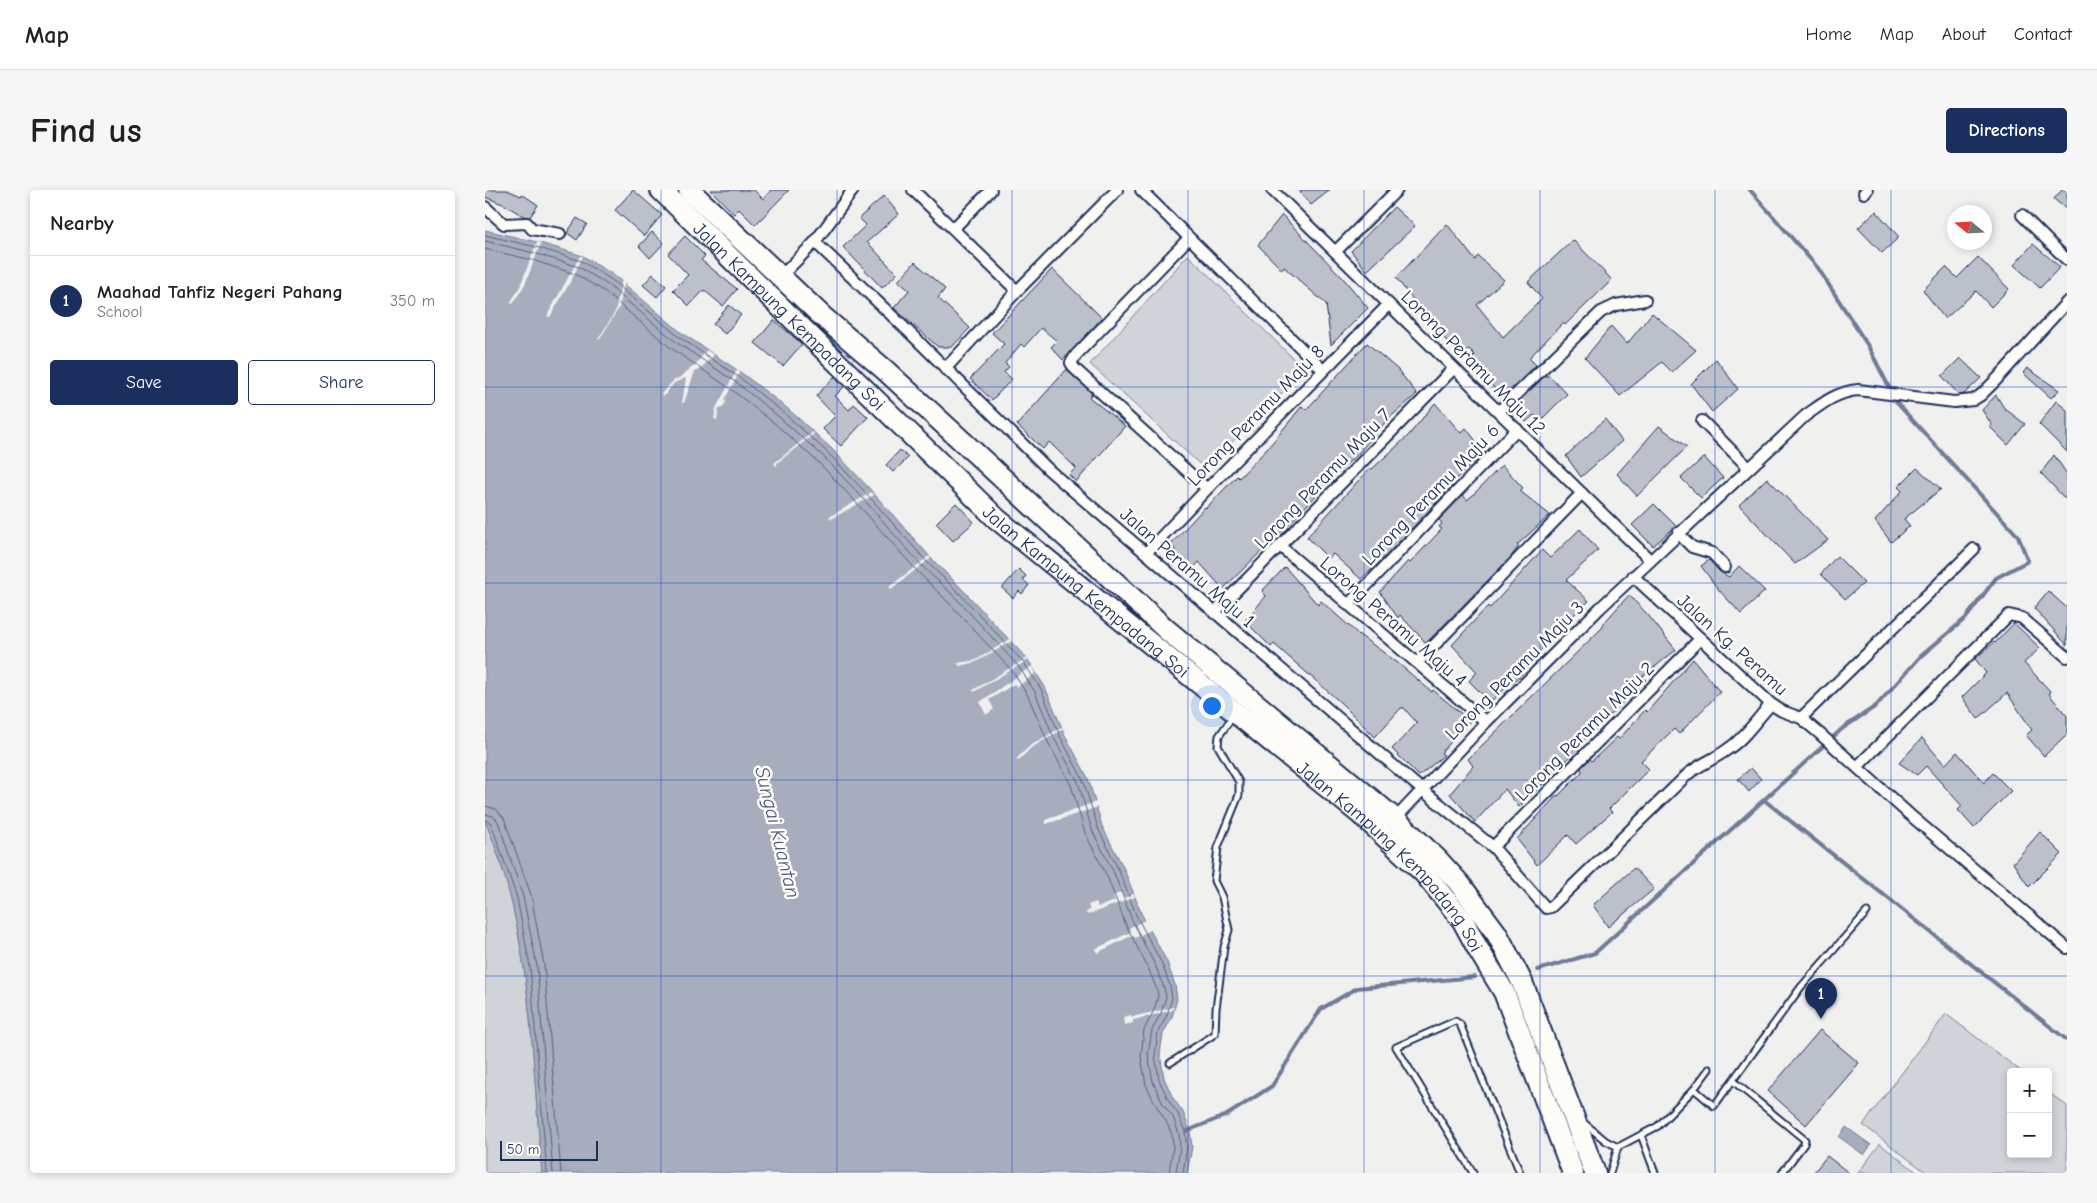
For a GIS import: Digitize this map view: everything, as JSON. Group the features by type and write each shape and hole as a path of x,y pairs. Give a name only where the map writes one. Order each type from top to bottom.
{"highway":[{"name":"Jalan Kampung Kempadang Soi","path":"661,190 997,519 1364,817 1424,873 1463,921 1504,992 1573,1173"},
{"name":"Jalan Kampung Kempadang Soi","path":"689,190 822,316 885,370 1168,631 1395,819 1438,860 1497,934 1522,982 1595,1173"},
{"path":"997,519 1024,527 1028,524 1029,514 1021,495"}],"street":[{"path":"781,276 815,242 853,190"},
{"path":"913,190 1017,291"},
{"path":"953,229 991,190"},
{"path":"945,369 1017,291 1117,190"},
{"path":"1141,190 1323,370"},
{"name":"Lorong Peramu Maju 12","path":"1272,190 1499,410 1650,560"},
{"path":"1336,251 1397,190"},
{"path":"485,207 504,224 527,224 532,230 560,234"},
{"path":"2022,214 2067,260"},
{"path":"1189,238 1076,355 1071,363 1075,369 1207,489"},
{"name":"Jalan Peramu Maju 1","path":"815,242 1050,471 1421,790 1493,847 1546,908 1551,907 1688,774 1735,743 1771,704"},
{"path":"1499,410 1601,312 1616,305 1645,300"},
{"name":"Lorong Peramu Maju 3","path":"1395,819 1486,722 1633,576 1805,416 1838,394 1858,390 1954,402 1973,400 1981,395 1997,379 2067,302"},
{"name":"Lorong Peramu Maju 8","path":"1146,553 1389,304"},
{"name":"Lorong Peramu Maju 7","path":"1214,613 1455,368"},
{"path":"1702,421 1748,467"},
{"name":"Lorong Peramu Maju 6","path":"1348,605 1517,429"},
{"path":"1417,663 1581,493"},
{"path":"1678,533 1692,547 1713,553 1725,567"},
{"name":"Lorong Peramu Maju 4","path":"1280,546 1486,722"},
{"path":"1801,718 1974,549"},
{"name":"Jalan Kg. Peramu","path":"1633,576 1771,704 1782,711 1801,718 1910,815 2067,948"},
{"path":"1857,766 2009,615 2022,618 2067,657"},
{"name":"Lorong Peramu Maju 2","path":"1493,847 1700,639"}],"lane":[{"path":"1170,1063 1215,1034 1216,1009 1224,947 1229,930 1222,897 1215,880 1218,847 1239,795 1239,782 1217,741 1236,712"},
{"path":"1694,1089 1714,1106 1801,987 1867,912"},
{"path":"1473,1173 1397,1047 1455,1021 1460,1024 1520,1173"},
{"path":"1610,1173 1618,1147 1657,1126 1694,1089 1709,1070"},
{"path":"1733,1081 1805,1140 1782,1173"},
{"path":"1572,1113 1596,1134 1618,1147"},
{"path":"1641,1135 1655,1173"}],"shaded area":[{"path":"1188,255 1305,370 1205,469 1090,364"},
{"path":"485,820 501,863 513,906 521,950 532,1039 542,1173 485,1173"},
{"path":"1946,1014 2017,1068 2007,1068 2007,1158 2052,1158 2052,1095 2067,1106 2067,1173 1927,1173 1863,1125"},
{"path":"1880,1144 1918,1173 1858,1173"}],"water":[{"name":"Sungai Kuantan","path":"485,230 537,242 583,256 615,276 682,333 743,374 787,408 831,448 931,558 1028,660 1045,687 1064,733 1088,778 1102,826 1124,869 1142,915 1167,962 1175,985 1177,999 1172,1017 1163,1034 1160,1054 1164,1078 1173,1098 1183,1112 1190,1131 1192,1147 1187,1173 542,1173 532,1039 521,950 513,906 501,863 485,820"},
{"path":"1846,1127 1871,1145 1864,1155 1839,1137"}],"pier":[{"path":"537,242 541,243 525,284 513,304 510,303 519,289"},
{"path":"580,256 583,256 572,279 550,317 547,316"},
{"path":"622,279 625,281 619,308 599,340 615,312"},
{"path":"707,350 714,355 698,371 695,371 684,403 682,403 686,378 674,383 664,396 661,394 674,380 695,365"},
{"path":"737,370 740,372 724,400 726,402 722,408 719,408 717,420 714,419 716,408"},
{"path":"813,432 814,434 777,463 777,467 774,463"},
{"path":"872,492 874,495 831,519 829,517"},
{"path":"929,556 931,558 891,589 889,587"},
{"path":"1010,639 1012,641 976,662 959,666 958,663 976,660"},
{"path":"1027,658 1028,660 974,692 973,690"},
{"path":"1032,666 1036,673 1017,687 1014,684 989,700 994,709 986,715 980,702"},
{"path":"1062,727 1063,729 1031,748 1018,761 1016,759 1031,745"},
{"path":"1096,802 1098,807 1046,824 1045,820"},
{"path":"1122,892 1124,898 1134,894 1135,897 1087,915 1086,912 1090,910 1088,905 1096,902 1098,907 1115,901 1113,896"},
{"path":"1147,919 1152,929 1135,938 1133,935 1097,953 1095,949 1131,932 1129,928"},
{"path":"1174,1007 1173,1010 1133,1020 1133,1023 1124,1025 1123,1017 1131,1015 1132,1017"}],"building":[{"path":"485,190 507,190 521,196 522,194 538,205 530,217 523,216 505,205 485,197"},
{"path":"633,190 662,215 644,236 615,210"},
{"path":"711,190 754,190 763,199 771,190 789,190 755,225 739,209 734,214"},
{"path":"1299,190 1330,190 1311,205"},
{"path":"2062,190 2067,190 2067,210 2054,199"},
{"path":"884,196 899,214 867,242 897,274 882,288 843,247 866,225 859,218"},
{"path":"1394,207 1415,226 1367,271 1351,251"},
{"path":"1876,211 1899,237 1882,253 1858,228"},
{"path":"1282,215 1342,277 1368,308 1331,345 1326,304 1284,267 1282,270 1258,245"},
{"path":"577,218 587,224 577,240 567,233"},
{"path":"1447,224 1475,260 1478,256 1504,280 1477,305 1503,337 1542,299 1528,282 1573,240 1612,280 1565,325 1563,323 1529,358 1536,365 1505,395 1504,393 1501,396 1470,360 1475,355 1469,349 1461,355 1441,335 1396,278"},
{"path":"652,232 664,243 650,258 639,246"},
{"path":"685,236 705,256 701,260 737,289 723,306 704,290 689,306 673,290 688,275 668,254"},
{"path":"2033,244 2060,267 2040,288 2014,265"},
{"path":"1978,257 2009,289 1991,307 1976,291 1945,319 1923,290 1946,267 1957,278"},
{"path":"915,262 945,289 938,298 970,328 952,347 938,347 894,308 909,290 898,281"},
{"path":"1052,269 1102,318 1063,360 1051,347 1057,341 1041,328 1024,347 1021,344 1005,363 1009,367 1004,372 1012,379 992,400 970,379 1004,344 992,333"},
{"path":"653,274 666,286 657,297 643,285"},
{"path":"729,305 741,315 725,334 713,324"},
{"path":"1652,313 1696,350 1672,372 1662,362 1620,396 1585,358 1611,326 1627,344"},
{"path":"774,320 802,344 783,366 755,343"},
{"path":"1367,343 1398,370 1417,394 1387,420 1358,454 1321,487 1322,489 1295,518 1223,589 1199,562 1189,573 1171,544 1205,507 1237,476 1239,478 1268,448 1302,406 1306,410"},
{"path":"1960,358 1981,378 1964,394 1959,395 1942,376"},
{"path":"1716,359 1738,389 1712,412 1691,384"},
{"path":"2027,368 2059,390 2051,398 2023,373"},
{"path":"1067,369 1092,394 1089,397 1125,426 1076,482 1069,475 1076,468 1049,442 1043,449 1017,425"},
{"path":"1546,375 1547,377 1549,375 1567,394 1540,421 1534,415 1526,422 1514,406"},
{"path":"834,377 844,387 835,396 849,410 854,404 868,417 841,446 823,429 835,416 816,396"},
{"path":"1996,395 2004,408 2025,424 2008,445 1990,427 1992,425 1982,410"},
{"path":"2056,401 2067,410 2067,452 2039,424"},
{"path":"1435,403 1461,433 1466,428 1485,453 1451,483 1453,485 1379,563 1361,579 1333,554 1328,558 1307,537 1370,468 1372,469 1408,436"},
{"path":"1605,419 1622,441 1581,477 1566,456"},
{"path":"1659,426 1687,447 1637,496 1617,474"},
{"path":"900,450 908,458 893,472 886,465"},
{"path":"2054,455 2067,474 2067,501 2041,473"},
{"path":"1704,457 1723,478 1701,498 1681,478"},
{"path":"1502,465 1523,488 1520,491 1550,515 1517,545 1519,546 1510,558 1426,643 1400,615 1398,618 1380,592 1408,561 1410,563 1442,529 1439,527 1442,523 1439,520 1463,495 1467,500"},
{"path":"1917,468 1941,489 1904,519 1910,526 1891,542 1875,521 1902,491 1898,487"},
{"path":"1767,478 1828,540 1795,564 1739,505"},
{"path":"956,503 974,522 953,541 936,523"},
{"path":"1654,504 1676,526 1653,546 1632,525"},
{"path":"1580,529 1598,550 1566,580 1589,601 1553,633 1555,636 1520,670 1523,673 1490,702 1469,681 1477,672 1452,645 1488,606 1490,608 1542,550 1550,558"},
{"path":"1837,556 1864,583 1845,599 1821,574"},
{"path":"1709,560 1720,572 1729,577 1739,566 1765,591 1741,614 1718,589 1701,566"},
{"path":"1285,567 1318,605 1321,601 1358,634 1398,663 1432,692 1433,690 1470,721 1441,753 1444,755 1419,776 1392,749 1417,723 1404,708 1401,708 1375,737 1341,703 1274,644 1271,647 1245,621 1266,596 1262,591"},
{"path":"1019,569 1026,576 1023,580 1029,585 1022,594 1019,591 1013,598 1002,588"},
{"path":"2048,591 2067,608 2067,645 2034,608"},
{"path":"1629,595 1676,650 1642,677 1646,680 1577,747 1580,750 1544,781 1519,807 1505,789 1475,822 1450,794 1473,766 1468,759 1603,627 1602,625"},
{"path":"2014,623 2040,648 2024,663 2051,692 2049,694 2067,716 2067,734 2044,756 2026,735 2032,730 2007,693 1978,719 1962,697 1986,673 1975,659 1995,643"},
{"path":"1693,659 1720,692 1679,734 1674,729 1641,761 1649,769 1609,809 1612,812 1576,844 1568,835 1537,865 1517,839 1557,795 1582,772 1581,768 1590,759 1592,761 1617,737 1619,739 1645,710 1647,712"},
{"path":"1922,738 1945,765 1957,752 1984,783 1993,773 2011,791 1974,828 1958,810 1962,806 1926,766 1917,775 1899,763"},
{"path":"1751,768 1761,779 1749,792 1738,779"},
{"path":"2040,832 2062,854 2029,887 2013,863"},
{"path":"1634,868 1654,889 1608,927 1593,905"},
{"path":"1820,1030 1859,1063 1806,1125 1768,1091"},
{"path":"1827,1156 1849,1173 1813,1173"}],"waterway":[{"path":"1750,190 1818,268 1868,346 1890,389"},
{"path":"1538,970 1595,953 1843,728 1876,706 1921,656 1966,618 1996,578 2028,561 2018,536 1896,402"},
{"path":"1764,800 2067,1040"},
{"path":"1187,1131 1227,1115 1272,1086 1321,1009 1357,988 1475,977"}],"place":[{"name":"Maahad Tahfiz Negeri Pahang","path":"1821,1019"}]}
